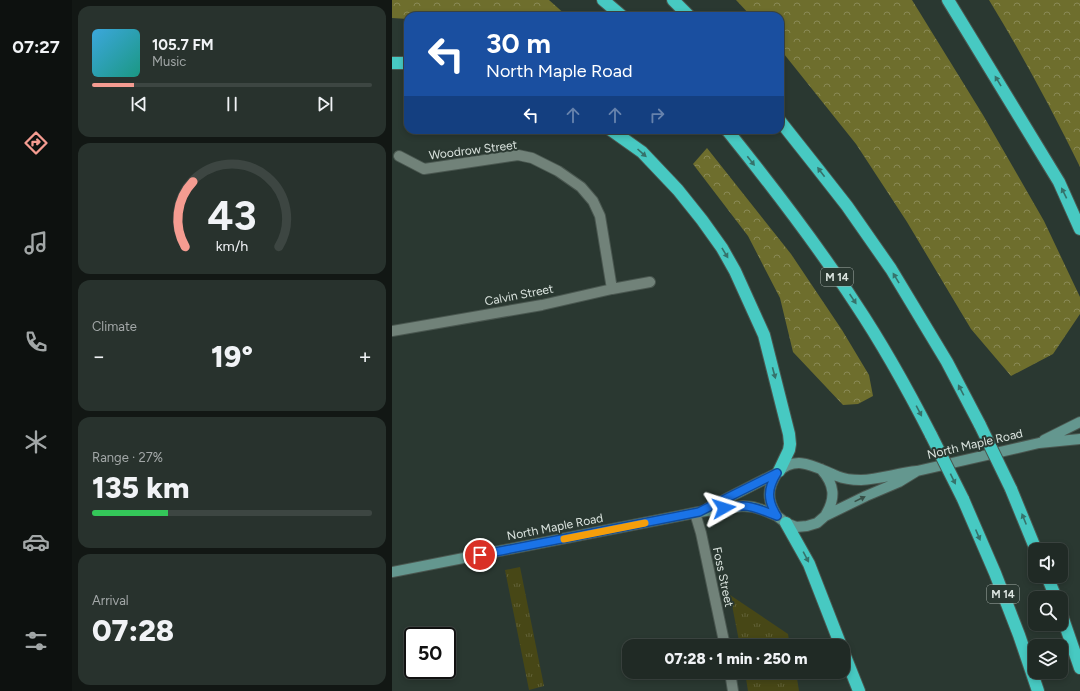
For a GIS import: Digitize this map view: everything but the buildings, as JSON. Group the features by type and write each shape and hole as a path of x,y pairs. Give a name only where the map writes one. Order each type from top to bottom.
{"highway":[{"path":"603,0 617,12"},
{"path":"673,0 685,12"},
{"path":"948,0 1059,182 1080,229"},
{"path":"392,63 404,63"},
{"path":"784,126 847,206 891,269 947,362 980,424 1011,488 1033,543"},
{"path":"617,134 642,152 678,190 722,248 735,271 764,335 789,434 789,450 778,472"},
{"name":"M 14","path":"730,134 772,186 822,254 856,304 906,388 963,499 995,573 1038,691"},
{"path":"781,520 809,564 838,639"},
{"path":"1067,631 1080,668"},
{"path":"850,668 859,691"}],"main road":[{"name":"North Maple Road","path":"1039,443 1080,422"},
{"name":"North Maple Road","path":"697,513 778,472 786,466 795,463 813,465 821,470 843,478 862,480 905,472 917,472 1039,443 1080,439"},
{"path":"821,470 828,477 832,486 833,497 825,516"},
{"path":"778,472 772,481 769,490 769,499 772,508 781,520"},
{"name":"North Maple Road","path":"392,572 697,513 743,506 763,510 796,526 807,526 817,523 825,516 901,481 917,472"}],"street":[{"name":"Woodrow Street","path":"399,156 424,169 518,155 532,158 558,171 580,187 593,201 600,216 612,289"},
{"name":"Calvin Street","path":"392,331 542,305 650,282"},
{"name":"Foss Street","path":"697,513 723,639"},
{"path":"731,679 733,691"}],"green space":[{"path":"392,0 549,0 562,12 404,12 404,19 392,18"},
{"path":"736,0 912,0 983,115 1044,221 1080,297 1080,314 1053,354 1011,376 971,329 907,222 856,144 784,54 784,12 747,12"},
{"path":"989,0 1080,0 1080,167 1059,124"},
{"path":"707,148 791,254 842,330 869,375 873,396 858,404 843,405 793,352 780,298 748,236 693,164"},
{"path":"520,567 544,686 529,690 505,570"},
{"path":"730,595 788,634 789,639 739,639"},
{"path":"746,679 797,679 799,691 748,691"}],"slow traffic":[{"path":"564,539 645,523"}],"route":[{"path":"480,555 699,512 777,473 769,490 769,499 777,516 752,507 743,506 724,508"}]}
